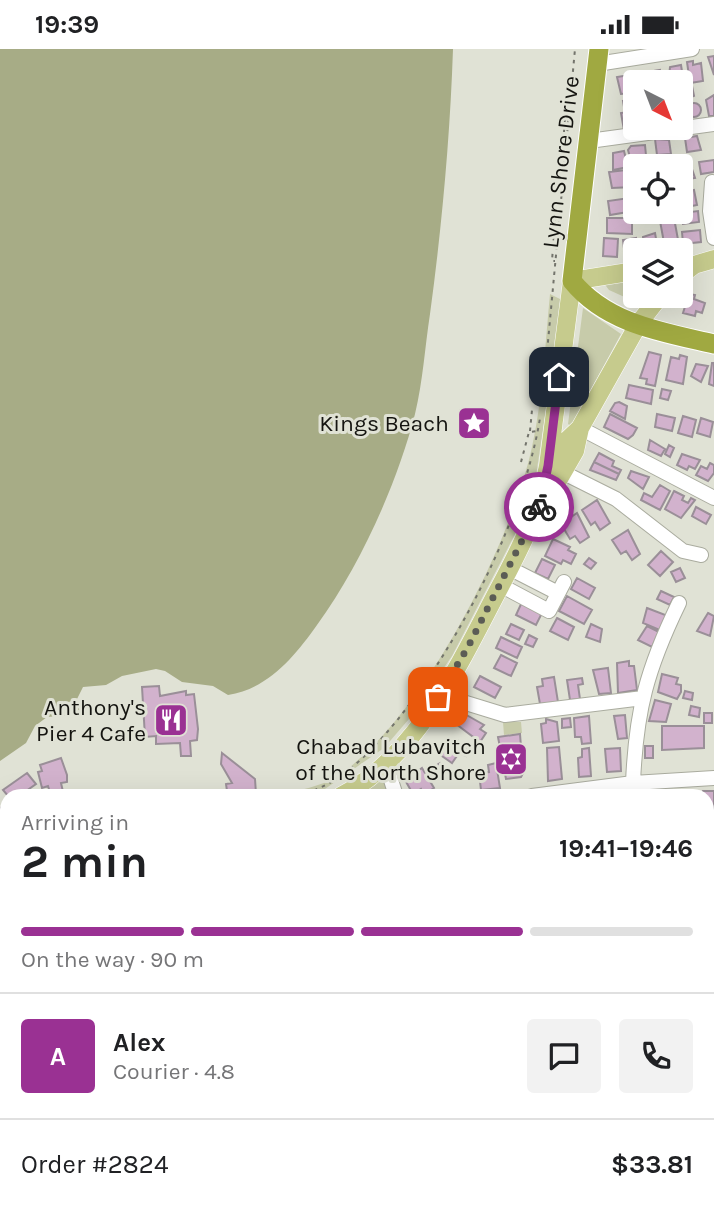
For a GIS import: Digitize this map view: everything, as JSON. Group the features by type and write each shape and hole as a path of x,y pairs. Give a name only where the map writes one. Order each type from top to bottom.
{"highway":[{"name":"Lynn Shore Drive","path":"572,281 598,56"},
{"path":"572,281 590,301 604,310 639,324 714,344"}],"main road":[{"path":"693,269 709,260"},
{"path":"556,469 572,281 623,273"},
{"path":"353,789 382,758 434,693 500,585 556,469 579,440 580,428 639,324 651,308"}],"street":[{"path":"598,56 692,49"},
{"path":"589,141 714,124"},
{"path":"712,182 710,211 714,237"},
{"path":"580,428 714,498"},
{"path":"556,469 616,499 683,551 701,555"},
{"path":"500,585 549,611 561,588 509,568"},
{"path":"633,783 636,726 653,656 679,603"},
{"path":"434,693 505,715 643,698"},
{"path":"382,758 393,789"},
{"path":"586,789 714,778"}],"path":[{"path":"544,387 575,49"},
{"path":"564,132 565,116"},
{"path":"564,124 569,123"},
{"path":"555,219 552,261 556,262"},
{"path":"521,462 530,432 533,409"},
{"path":"320,789 349,771 374,747 448,650 482,584 520,496 541,410"},
{"path":"530,432 538,431"},
{"path":"423,686 434,693"},
{"path":"374,747 382,758"}],"shaded area":[{"path":"0,49 453,49 442,215 418,402 387,496 362,551 333,602 290,659 256,686 228,695 213,686 182,682 165,671 156,669 122,676 106,685 83,687 76,701 82,714 47,717 35,726 26,743 0,761"},
{"path":"623,278 623,296 609,290 603,282"},
{"path":"550,294 562,300 535,483 525,515 452,656 409,719 384,748 325,789 306,789 336,777 368,751 400,716 458,628 483,580 521,487 536,428"},
{"path":"583,308 621,334 571,426 568,424"},
{"path":"503,722 521,722 522,733 504,735"},
{"path":"384,778 388,789 368,789"}],"building":[{"path":"714,56 714,75 708,57"},
{"path":"693,61 693,65 701,63 703,81 693,83 693,70 688,70 687,62"},
{"path":"681,65 682,70 670,70 670,67"},
{"path":"623,76 623,94 621,94 617,77"},
{"path":"714,95 714,116 709,116 706,100"},
{"path":"693,103 701,107 701,113 693,117"},
{"path":"697,136 701,150 687,152 685,140 693,140 693,137"},
{"path":"655,140 669,140 671,154 657,154"},
{"path":"645,145 646,154 629,154 631,146"},
{"path":"624,151 623,168 613,170 613,153"},
{"path":"714,160 714,172 701,174 699,162"},
{"path":"623,170 623,187 612,188 609,172"},
{"path":"693,190 697,205 693,206"},
{"path":"623,199 623,213 610,215 608,201"},
{"path":"698,211 699,222 693,223 693,212"},
{"path":"607,218 623,218 623,224 632,224 632,234 607,233"},
{"path":"661,224 675,224 678,238 663,238"},
{"path":"700,230 701,242 693,243 693,238 682,238 682,232"},
{"path":"655,233 656,238 643,238"},
{"path":"604,238 618,239 617,257 603,256"},
{"path":"693,295 694,299 705,303 702,313 696,311 695,316 683,313 685,308 693,308"},
{"path":"649,352 661,355 655,386 646,384 647,379 640,378"},
{"path":"680,355 687,357 683,384 666,380 671,357 679,359"},
{"path":"714,363 714,386 709,384"},
{"path":"696,364 708,366 701,382 691,376"},
{"path":"629,385 653,390 651,404 626,398"},
{"path":"662,389 671,391 668,400 660,398"},
{"path":"615,403 627,406 625,419 610,411"},
{"path":"610,414 637,428 633,435 628,439 604,427"},
{"path":"657,414 675,418 672,431 655,427"},
{"path":"683,416 696,420 692,437 678,433"},
{"path":"701,418 713,422 710,437 697,433"},
{"path":"650,440 665,449 661,456 648,450"},
{"path":"669,445 674,448 670,457 665,454"},
{"path":"599,453 614,461 612,466 621,470 619,474 594,462"},
{"path":"682,454 700,460 695,469 689,466 687,470 677,465"},
{"path":"594,462 619,474 616,480 590,470"},
{"path":"710,463 714,465 714,473 708,481 696,475 701,466 707,469"},
{"path":"631,471 649,477 643,489 628,478"},
{"path":"660,485 670,491 660,510 641,500 644,493 652,497"},
{"path":"674,491 684,496 682,500 688,503 691,498 695,500 681,518 665,509"},
{"path":"597,500 610,523 600,530 595,522 591,525 582,510"},
{"path":"696,507 711,515 706,524 692,516"},
{"path":"577,513 589,537 580,543 575,536 570,539 561,524"},
{"path":"628,530 640,554 632,560 626,551 621,554 612,540"},
{"path":"553,539 570,547 568,550 576,554 571,564 563,560 561,564 545,556"},
{"path":"661,551 673,562 660,576 648,565"},
{"path":"589,558 596,563 591,569 584,564"},
{"path":"542,559 555,565 548,579 535,573"},
{"path":"680,568 685,578 676,582 671,572"},
{"path":"577,578 595,588 589,599 571,589"},
{"path":"661,591 674,597 670,605 657,599"},
{"path":"567,596 592,610 584,624 559,611"},
{"path":"522,602 542,613 536,625 516,615"},
{"path":"647,608 668,616 662,631 643,623"},
{"path":"708,613 714,616 710,636 697,631"},
{"path":"557,618 574,627 568,640 550,631"},
{"path":"511,624 524,630 519,640 506,634"},
{"path":"591,624 602,629 600,642 586,637"},
{"path":"647,626 659,632 652,647 638,640"},
{"path":"529,635 537,639 533,647 525,644"},
{"path":"501,637 522,647 517,658 496,648"},
{"path":"501,655 517,663 511,676 494,668"},
{"path":"629,661 629,666 634,666 637,690 618,693 617,663"},
{"path":"608,668 611,693 599,694 593,670"},
{"path":"662,674 678,678 676,684 681,685 681,692 677,699 658,692"},
{"path":"480,676 501,687 495,698 474,687"},
{"path":"554,677 558,702 540,704 537,687 543,686 542,679"},
{"path":"582,678 583,684 578,685 580,699 570,700 567,680"},
{"name":"Anthony's Pier 4 Cafe","path":"159,686 160,696 186,691 186,695 194,694 198,729 197,740 190,741 191,756 181,756 180,743 156,744 156,736 145,737 142,687"},
{"path":"685,691 693,693 692,700 683,698"},
{"path":"655,700 671,704 666,722 649,721"},
{"path":"691,706 700,708 699,717 689,715"},
{"path":"463,713 484,725 480,729 486,733 480,742 456,724"},
{"path":"704,713 712,713 712,723 704,723"},
{"path":"625,715 627,738 618,739 614,716"},
{"path":"589,716 591,743 582,744 581,737 575,737 574,718"},
{"path":"570,718 571,727 562,728 562,719"},
{"path":"546,719 557,722 559,741 543,743 541,724 546,723"},
{"path":"662,726 704,726 704,748 662,750"},
{"name":"Chabad Lubavitch of the North Shore","path":"520,734 523,773 521,777 506,779 498,737"},
{"path":"456,739 470,750 466,756 459,753 452,763 439,754 449,740 453,743"},
{"path":"645,746 653,746 653,758 645,758"},
{"path":"559,747 562,779 548,781 547,748"},
{"path":"589,748 591,776 579,777 578,758 582,757 582,749"},
{"path":"620,748 621,771 607,772 605,749"},
{"path":"222,753 255,779 256,789 227,789 226,784 232,783 221,764"},
{"path":"61,758 67,775 67,782 61,783 62,789 49,789 48,786 42,788 38,772 42,771 40,765"},
{"path":"440,763 446,771 438,778 431,769"},
{"path":"496,763 500,788 481,789 479,773 489,772 488,765"},
{"path":"422,768 434,788 410,789 405,780"},
{"path":"27,773 36,784 29,789 4,789"}],"way so far":[{"path":"438,697 468,647 539,507"}],"place":[{"name":"Kings Beach","path":"474,423"},
{"name":"Anthony's Pier 4 Cafe","path":"171,720"},
{"name":"Chabad Lubavitch of the North Shore","path":"511,759"}],"route":[{"path":"539,507 548,466 559,377"}]}
